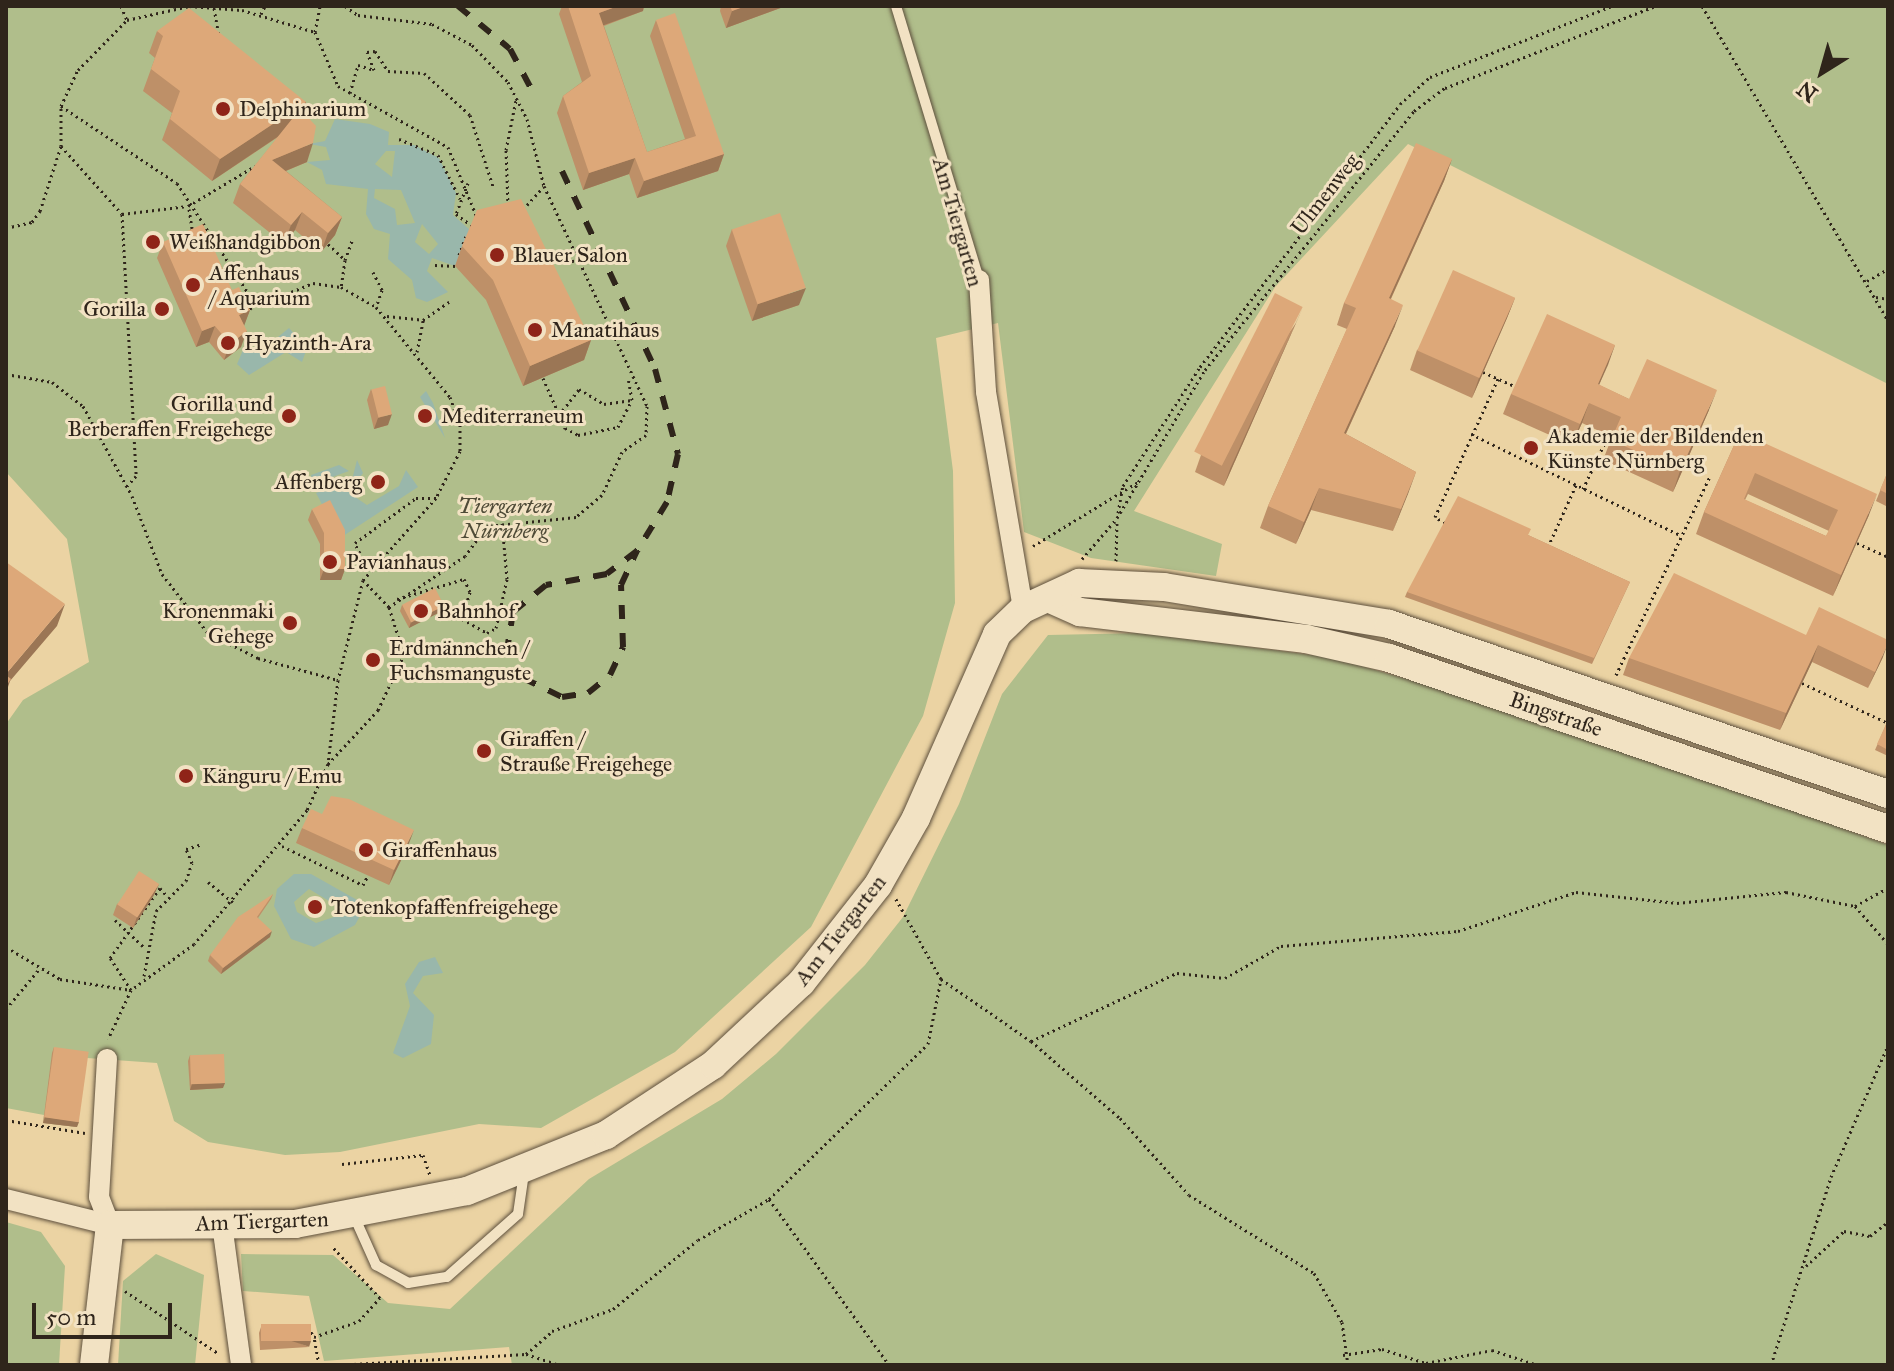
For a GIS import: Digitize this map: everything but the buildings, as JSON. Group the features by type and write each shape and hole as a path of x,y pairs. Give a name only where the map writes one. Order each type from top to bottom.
{"street":[{"name":"Am Tiergarten","path":"110,1225 222,1224 354,1216 524,1172 606,1135 713,1065 801,983 878,885 934,778 984,654 1036,604 1010,562 979,280"},
{"name":"Bingstraße","path":"1036,604 1079,583 1115,581 1389,624 1888,794"},
{"path":"1217,627 1223,596"},
{"name":"Bingstraße","path":"1036,604 1217,627 1389,658 1888,829"},
{"path":"94,1365 99,1276 110,1225 99,1197 107,1059"},
{"path":"6,1199 110,1225"},
{"path":"222,1224 233,1361"}],"lane":[{"name":"Am Tiergarten","path":"896,6 979,280"},
{"path":"354,1216 376,1265 408,1283 447,1277 518,1214 524,1172"}],"path":[{"path":"121,6 127,20"},
{"path":"261,14 265,6"},
{"path":"320,6 315,32 338,86 448,147 468,183 470,207 486,216"},
{"path":"345,6 358,15 432,24 472,45 516,100 544,186 627,373 647,406 646,435 622,452 602,495 576,517 502,522 487,526 465,556 389,607"},
{"name":"Ulmenweg","path":"1115,581 1117,518 1123,486 1200,367 1400,104 1430,77 1612,6"},
{"name":"Ulmenweg","path":"1117,518 1205,370 1414,111 1445,88 1655,6"},
{"path":"1702,6 1888,320"},
{"path":"214,8 223,51"},
{"path":"6,228 32,222 40,211 61,146 61,106 78,70 127,20 214,8 261,14 315,32"},
{"path":"350,93 358,65 374,70 367,52 375,51 388,71 424,73 470,115 493,186"},
{"path":"497,212 508,207 512,176 506,150 516,100"},
{"path":"61,106 177,183 188,206 193,242"},
{"path":"415,142 416,129"},
{"path":"399,139 415,142 438,155 460,199"},
{"path":"61,146 122,214 136,476 127,486"},
{"path":"448,171 458,164"},
{"path":"122,214 188,206 257,165 269,175"},
{"path":"468,183 456,214 473,227 487,227"},
{"path":"527,205 544,186"},
{"path":"188,206 217,235 238,282 259,300"},
{"path":"435,265 457,265 473,227"},
{"path":"341,287 345,260 353,238"},
{"path":"328,244 345,260"},
{"path":"566,262 578,260"},
{"path":"1867,281 1888,269"},
{"path":"373,272 382,290 376,307"},
{"path":"239,316 259,300 313,283 341,287 387,316 417,352 460,424 460,451 436,498 368,569 363,580 338,680 328,764"},
{"path":"1875,297 1888,299"},
{"path":"387,316 423,320 449,302"},
{"path":"417,352 423,320"},
{"path":"1483,372 1516,387"},
{"path":"543,378 559,415 578,435 618,427 632,400 627,373"},
{"path":"6,374 52,382 83,406 127,486 162,574 208,633 258,658 338,680"},
{"path":"1446,523 1435,517 1498,379"},
{"path":"559,415 573,404 579,389 604,404 632,400"},
{"path":"1583,489 1610,430"},
{"path":"1471,434 1681,536"},
{"path":"1605,697 1710,476"},
{"path":"1010,562 1123,486 1139,481"},
{"path":"1547,551 1576,485"},
{"path":"368,569 355,543 416,498 436,498"},
{"path":"397,599 464,579 470,592 462,619 487,633 496,628 507,579 502,522"},
{"path":"1857,543 1888,557"},
{"path":"107,1059 108,1037 131,990 144,976 194,944 233,902 282,846 328,764 378,710 404,655 389,607 363,580"},
{"path":"1802,683 1888,723"},
{"path":"144,976 144,947 167,896 186,881 192,863 186,849 202,844"},
{"path":"282,846 363,885 368,875"},
{"path":"208,882 233,902"},
{"path":"878,885 905,906 941,979 1031,1041 1120,1118 1189,1195 1314,1273 1342,1322 1343,1355 1348,1365"},
{"path":"131,990 110,958 133,935 160,888 167,896"},
{"path":"1855,906 1888,888"},
{"path":"1031,1041 1177,973 1225,978 1281,946 1458,931 1576,892 1677,903 1786,892 1855,906 1888,944"},
{"path":"115,920 144,947"},
{"path":"6,947 40,968 131,990"},
{"path":"6,1009 40,968"},
{"path":"526,1354 552,1331 613,1309 698,1240 769,1199 928,1044 941,979"},
{"path":"1771,1365 1831,1177 1888,1045"},
{"path":"6,1120 101,1134"},
{"path":"342,1164 423,1155 430,1175"},
{"path":"769,1199 889,1365"},
{"path":"1803,1269 1844,1231 1870,1236 1888,1222"},
{"path":"314,1337 359,1321 380,1298 331,1245"},
{"path":"99,1276 233,1361"},
{"path":"298,1327 313,1327 319,1365"},
{"path":"1343,1355 1382,1349 1426,1363 1492,1350 1538,1365"},
{"path":"336,1365 526,1354 559,1365"}],"green space":[{"name":"Tiergarten Nürnberg","path":"6,6 1888,6 1888,384 1408,144 1275,287 1134,511 1222,544 1216,576 1091,558 1024,532 998,323 936,338 953,471 955,603 923,716 811,927 675,1052 541,1128 479,1124 340,1152 285,1155 208,1142 174,1121 157,1063 87,1058 77,1127 43,1123 44,1115 6,1108 6,724 23,700 89,662 67,539 6,472"},
{"path":"1143,633 1334,658 1536,717 1888,845 1888,1365 512,1365 509,1347 324,1361 309,1296 243,1291 241,1254 333,1255 388,1303 450,1309 589,1179 722,1099 776,1054 865,965 903,917 959,804 1002,694 1048,635"},
{"path":"6,1222 41,1232 65,1266 59,1365 6,1365"},
{"path":"156,1254 204,1275 195,1365 118,1365 123,1281"}],"shaded area":[{"path":"335,119 370,124 389,132 388,145 414,145 439,158 456,193 453,215 470,230 455,266 432,258 427,271 448,292 427,302 416,298 412,280 388,259 390,234 374,229 366,214 368,189 326,184 322,170 307,162 330,160 326,147 309,144 325,141","holes":["386,151 395,151 392,177 375,164","375,189 401,190 415,223 397,225 395,209 374,198","422,224 438,244 429,254 415,242"]},
{"path":"289,328 307,348 302,362 286,352 249,375 237,364 243,350 267,346"},
{"path":"426,391 433,403 445,438 420,397"},
{"path":"357,460 363,473 349,493 367,505 399,486 406,470 418,487 340,538 316,493 352,480"},
{"path":"339,465 349,471 313,484 311,475"},
{"path":"294,874 311,874 366,905 355,925 314,947 291,939 274,906 277,889","holes":["309,889 339,907 337,916 316,923 297,912 294,902"]},
{"path":"435,957 443,973 423,976 413,993 434,1015 431,1044 403,1058 393,1053 410,1006 405,984 419,962"}],"railway":[{"path":"458,6 510,49 533,92"},
{"path":"562,171 655,369 678,454 667,502 637,551 607,574 546,585 513,612 508,644 523,678 562,697 588,693 610,675 623,647 621,585 637,551"}],"place":[{"name":"Delphinarium","path":"223,109"},
{"name":"Weißhandgibbon","path":"153,242"},
{"name":"Blauer Salon","path":"497,255"},
{"name":"Affenhaus / Aquarium","path":"193,285"},
{"name":"Gorilla","path":"162,309"},
{"name":"Manatihaus","path":"535,330"},
{"name":"Hyazinth-Ara","path":"228,343"},
{"name":"Gorilla und Berberaffen Freigehege","path":"289,416"},
{"name":"Mediterraneum","path":"425,416"},
{"name":"Akademie der Bildenden Künste Nürnberg","path":"1531,448"},
{"name":"Affenberg","path":"378,482"},
{"name":"Pavianhaus","path":"330,562"},
{"name":"Bahnhof","path":"421,611"},
{"name":"Kronenmaki Gehege","path":"290,623"},
{"name":"Erdmännchen / Fuchsmanguste","path":"373,660"},
{"name":"Giraffen / Strauße Freigehege","path":"484,751"},
{"name":"Känguru / Emu","path":"186,776"},
{"name":"Giraffenhaus","path":"366,850"},
{"name":"Totenkopfaffenfreigehege","path":"315,907"}]}
